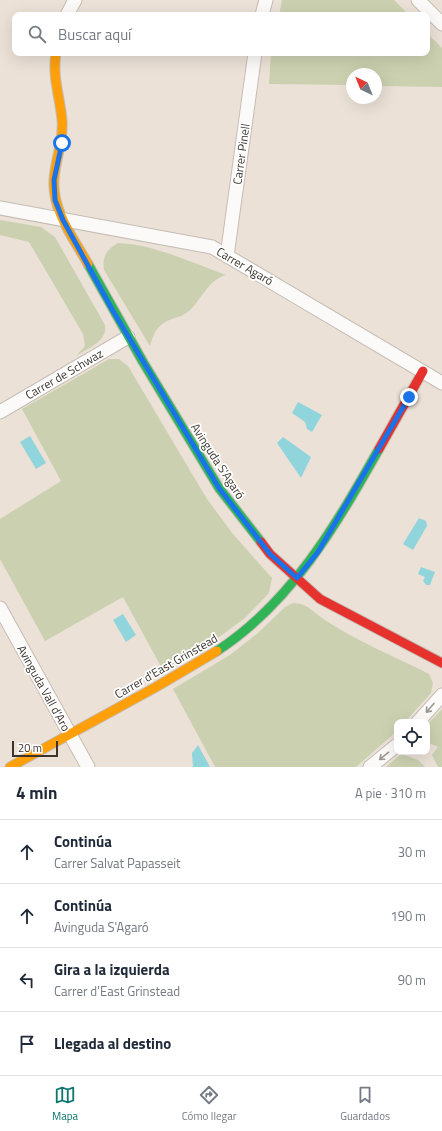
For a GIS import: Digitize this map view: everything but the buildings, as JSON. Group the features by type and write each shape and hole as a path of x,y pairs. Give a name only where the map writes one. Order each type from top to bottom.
{"street":[{"path":"69,12 75,0"},
{"path":"263,12 266,0"},
{"path":"418,0 442,24"},
{"name":"Avinguda S'Agaró","path":"56,56 54,66 56,89 62,119 62,143 54,180 55,200 63,220 128,337 219,488 270,554 320,599 442,663"},
{"name":"Carrer Pinell","path":"227,256 255,56"},
{"name":"Carrer Agaró","path":"0,208 212,247 442,383"},
{"name":"Carrer de Schwaz","path":"0,412 128,337"},
{"name":"Carrer d'East Grinstead","path":"10,767 216,653 248,629 297,578 318,552 423,371"},
{"name":"Avinguda Vall d'Aro","path":"0,608 88,767"},
{"path":"421,719 442,695"},
{"path":"370,767 394,747"}],"green space":[{"path":"282,0 394,0 406,12 280,12"},
{"path":"430,36 442,48 442,87 382,86 382,68 346,68 346,85 269,84 271,56 430,56"},
{"path":"0,220 41,227 55,237 105,325 105,331 96,344 76,356 85,346 83,334 29,242 0,235"},
{"path":"118,243 131,244 159,250 226,275 214,281 189,311 161,325 154,334 150,346 104,270 104,258 106,254 110,248"},
{"path":"109,359 119,359 128,366 207,499 233,534 272,578 269,593 245,618 211,643 164,672 123,597 45,641 0,559 0,519 61,481 22,409"},
{"path":"293,603 298,603 310,608 325,620 349,635 429,674 433,683 431,693 408,719 394,719 394,734 356,767 215,767 173,689 230,655 258,633 285,607"},
{"path":"442,709 442,767 438,767 432,755 438,747 430,743 430,722"},
{"path":"400,755 404,755 418,760 425,767 386,767"}],"water":[{"path":"298,402 322,415 312,432 307,429 305,422 292,413"},
{"path":"30,436 46,463 36,469 20,442"},
{"path":"283,437 311,457 301,478 277,443"},
{"path":"419,518 426,521 427,526 413,550 403,544"},
{"path":"421,567 435,572 430,585 426,585 423,581 425,577 418,574"},
{"path":"123,614 136,635 126,642 113,620"},
{"path":"198,745 210,767 193,767 192,753"}],"traffic: fast":[{"path":"88,264 143,362 219,488 261,542"},
{"path":"217,651 244,631 290,586 329,533 379,449"}],"traffic: slow":[{"path":"56,56 55,70 62,120 62,136 55,172 54,191 60,214 88,264"},
{"path":"10,767 156,687 217,651"}],"traffic: jam":[{"path":"379,449 423,371"},
{"path":"261,542 270,554 320,599 442,663"}],"route":[{"path":"62,143 54,180 55,200 63,220 142,362 219,488 270,554 297,578 318,552 409,397"}]}
